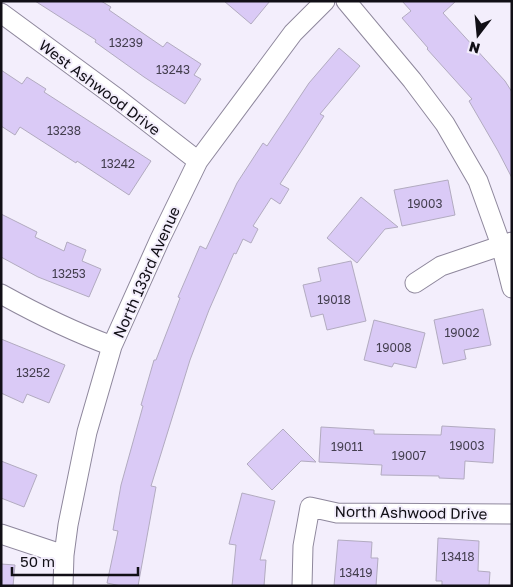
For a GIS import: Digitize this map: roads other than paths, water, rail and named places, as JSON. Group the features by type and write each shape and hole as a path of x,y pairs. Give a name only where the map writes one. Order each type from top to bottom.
{"street":[{"name":"North 133rd Avenue","path":"63,586 64,555 86,432 112,346 160,239 198,161 293,33 325,1"},
{"path":"346,1 412,80 445,124 478,181 507,243 512,288"},
{"name":"West Ashwood Drive","path":"1,13 118,99 198,161"},
{"path":"415,283 441,266 507,243"},
{"path":"1,294 87,337 112,346"},
{"name":"North Ashwood Drive","path":"302,586 303,546 310,507 337,512 512,514"},
{"path":"1,534 64,555"}]}
